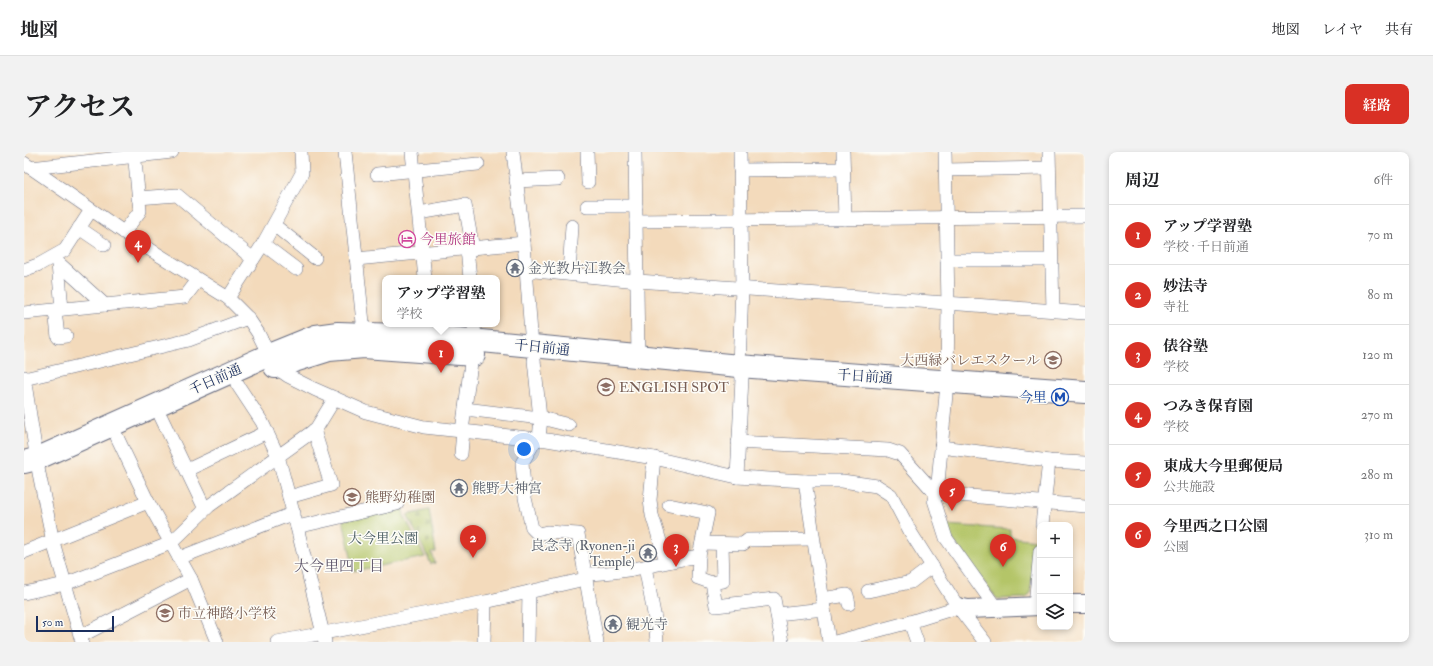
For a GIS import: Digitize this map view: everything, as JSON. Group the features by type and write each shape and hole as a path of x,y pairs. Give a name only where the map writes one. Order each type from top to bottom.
{"highway":[{"name":"千日前通","path":"31,468 117,437 237,384 272,361 316,336 338,332 429,330 533,353 740,372 946,388 1085,392"},
{"name":"千日前通","path":"31,468 272,361 330,350 473,340"},
{"name":"千日前通","path":"533,353 638,357 740,372"},
{"name":"千日前通","path":"946,388 1085,406"}],"street":[{"path":"27,165 133,154 172,152"},
{"path":"228,298 274,225 302,173 301,152"},
{"path":"345,152 364,332"},
{"path":"412,152 425,275"},
{"path":"513,152 524,243 525,270 540,418 538,439 522,463 525,498 532,528 538,534 547,532 578,534 597,642"},
{"path":"587,152 588,182"},
{"path":"635,152 638,357"},
{"path":"737,477 742,288 740,152"},
{"path":"843,152 845,219"},
{"path":"945,152 948,304 946,388 938,483 934,500 946,538 996,608"},
{"path":"1049,152 1053,310"},
{"path":"124,232 140,211 133,154"},
{"path":"377,174 478,164"},
{"path":"27,165 124,232 228,298 248,318 258,333 272,361 288,376 366,412 400,422 463,431 538,439 654,458 737,477 805,481 863,482 877,486 891,495 911,533 958,607 985,642"},
{"path":"946,170 1049,168"},
{"path":"740,170 843,169"},
{"path":"516,181 558,179"},
{"path":"138,198 177,195 253,259"},
{"path":"419,213 465,205 470,249 470,275"},
{"path":"587,206 636,206"},
{"path":"24,270 40,264 55,261 65,250 91,210"},
{"path":"636,221 1085,216"},
{"path":"274,225 315,258"},
{"path":"570,274 572,226"},
{"path":"79,228 104,245"},
{"path":"356,259 524,243"},
{"path":"262,244 296,269"},
{"path":"947,260 1051,260"},
{"path":"55,261 105,305"},
{"path":"55,261 58,337 66,336"},
{"path":"525,270 638,281 1085,313"},
{"path":"24,313 185,296 198,280"},
{"path":"191,579 81,639 31,468 24,378 189,340 248,318"},
{"path":"461,454 473,340"},
{"path":"237,384 262,422 278,456 294,512 324,637"},
{"path":"24,593 65,584 171,543 205,509 314,430 335,398"},
{"path":"465,409 540,418 569,425"},
{"path":"161,417 205,509"},
{"path":"289,497 331,485 314,430"},
{"path":"187,470 267,432"},
{"path":"117,437 148,502 191,579 217,642"},
{"path":"738,442 888,450 900,454 935,493 1085,506"},
{"path":"941,447 1049,461 1085,463"},
{"path":"654,458 650,500 652,515 666,561"},
{"path":"1042,522 1049,461"},
{"path":"805,481 829,642"},
{"path":"24,552 53,542 148,502"},
{"path":"297,526 397,504"},
{"path":"669,506 708,513 701,549 698,578 712,583 723,581 722,544"},
{"path":"179,558 294,512"},
{"path":"277,642 324,637 529,592 585,576 645,567 701,549 722,544 743,544 748,540 813,539"},
{"path":"1038,594 1040,558"},
{"path":"868,591 911,582 932,566"},
{"path":"645,567 655,619 657,642"},
{"path":"712,583 716,606 774,599 782,642"},
{"path":"528,642 529,592"},
{"path":"777,614 823,604 847,595 848,604"},
{"path":"484,642 485,602"},
{"path":"1073,604 1085,604"},
{"path":"835,642 910,622 958,607 968,609 1037,606"},
{"path":"910,622 917,642"}],"green space":[{"name":"大今里公園","path":"402,506 404,516 425,557 354,571 343,520"},
{"path":"429,510 436,552 432,553 435,563 431,564 407,515"},
{"path":"946,525 1010,529 1010,537 1037,540 1030,594 1026,598 996,598 950,536"}],"place":[{"name":"今里旅館","path":"407,239"},
{"name":"つみき保育園","path":"138,263"},
{"name":"金光教片江教会","path":"515,268"},
{"name":"大西緑バレエスクール","path":"1053,360"},
{"name":"アップ学習塾","path":"441,373"},
{"name":"ENGLISH SPOT","path":"606,387"},
{"name":"今里","path":"1060,397"},
{"name":"熊野大神宮","path":"459,488"},
{"name":"熊野幼稚園","path":"352,497"},
{"name":"東成大今里郵便局","path":"952,511"},
{"name":"良念寺 (Ryonen-ji Temple)","path":"648,553"},
{"name":"妙法寺","path":"473,558"},
{"name":"俵谷塾","path":"676,567"},
{"name":"今里西之口公園","path":"1003,567"},
{"name":"市立神路小学校","path":"165,613"},
{"name":"観光寺","path":"613,624"}],"district":[{"name":"大今里四丁目","path":"339,566"}]}
